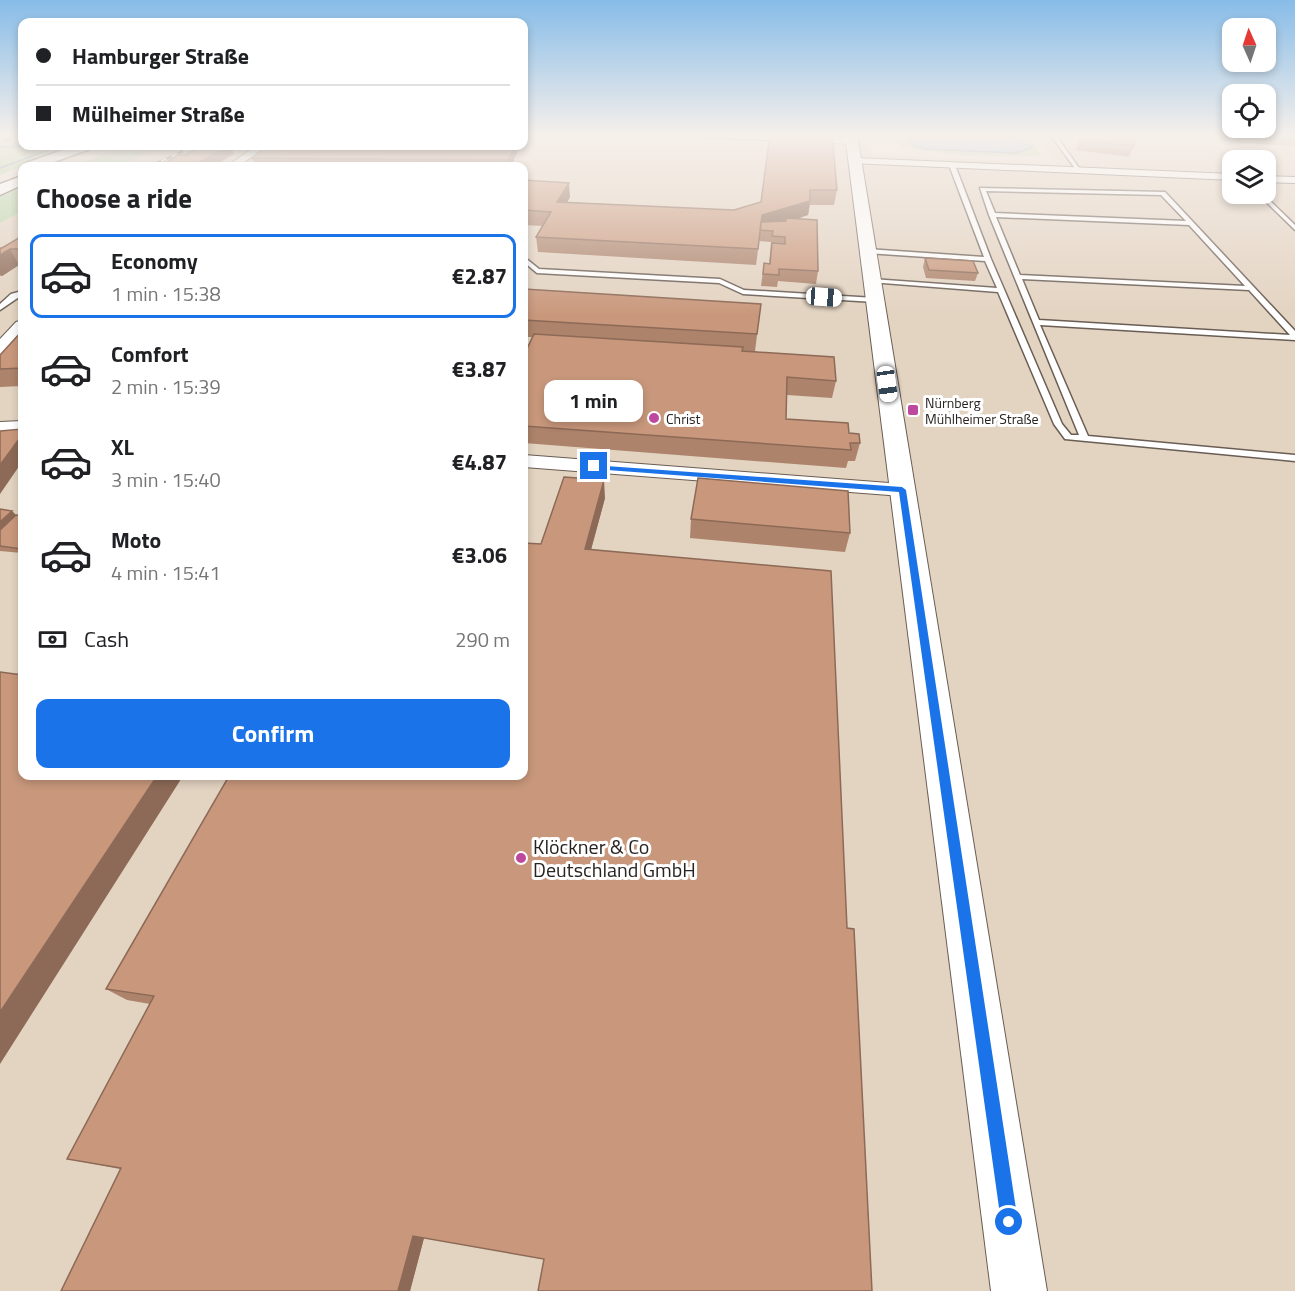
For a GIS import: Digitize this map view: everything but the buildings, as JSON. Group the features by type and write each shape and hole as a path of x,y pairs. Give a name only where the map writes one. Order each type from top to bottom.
{"street":[{"path":"859,194 1019,1291"},
{"path":"0,349 18,330"},
{"path":"0,428 18,427"},
{"path":"528,461 902,490"}],"lane":[{"path":"963,194 987,259 1058,424 1068,437 1295,458"},
{"path":"984,194 1085,439"},
{"path":"1165,194 1295,337"},
{"path":"1270,204 1295,228"},
{"path":"992,214 1191,223"},
{"path":"867,251 987,259"},
{"path":"528,263 537,271 720,281 743,292 875,300"},
{"path":"1018,277 1251,288"},
{"path":"872,281 1001,290"},
{"path":"0,308 18,294"},
{"path":"1036,322 1295,337"}],"shaded area":[{"path":"528,194 1222,194 1222,204 1276,204 1276,194 1295,194 1295,1291 0,1291 0,223 18,213 18,780 528,780"}],"green space":[{"path":"6,194 18,194 18,213 0,223 0,197"}],"place":[{"name":"Nürnberg Mühlheimer Straße","path":"913,410"},
{"name":"Christ","path":"654,418"},
{"name":"Klöckner & Co Deutschland GmbH","path":"521,858"}],"route":[{"path":"594,466 902,490 1009,1222"}]}
